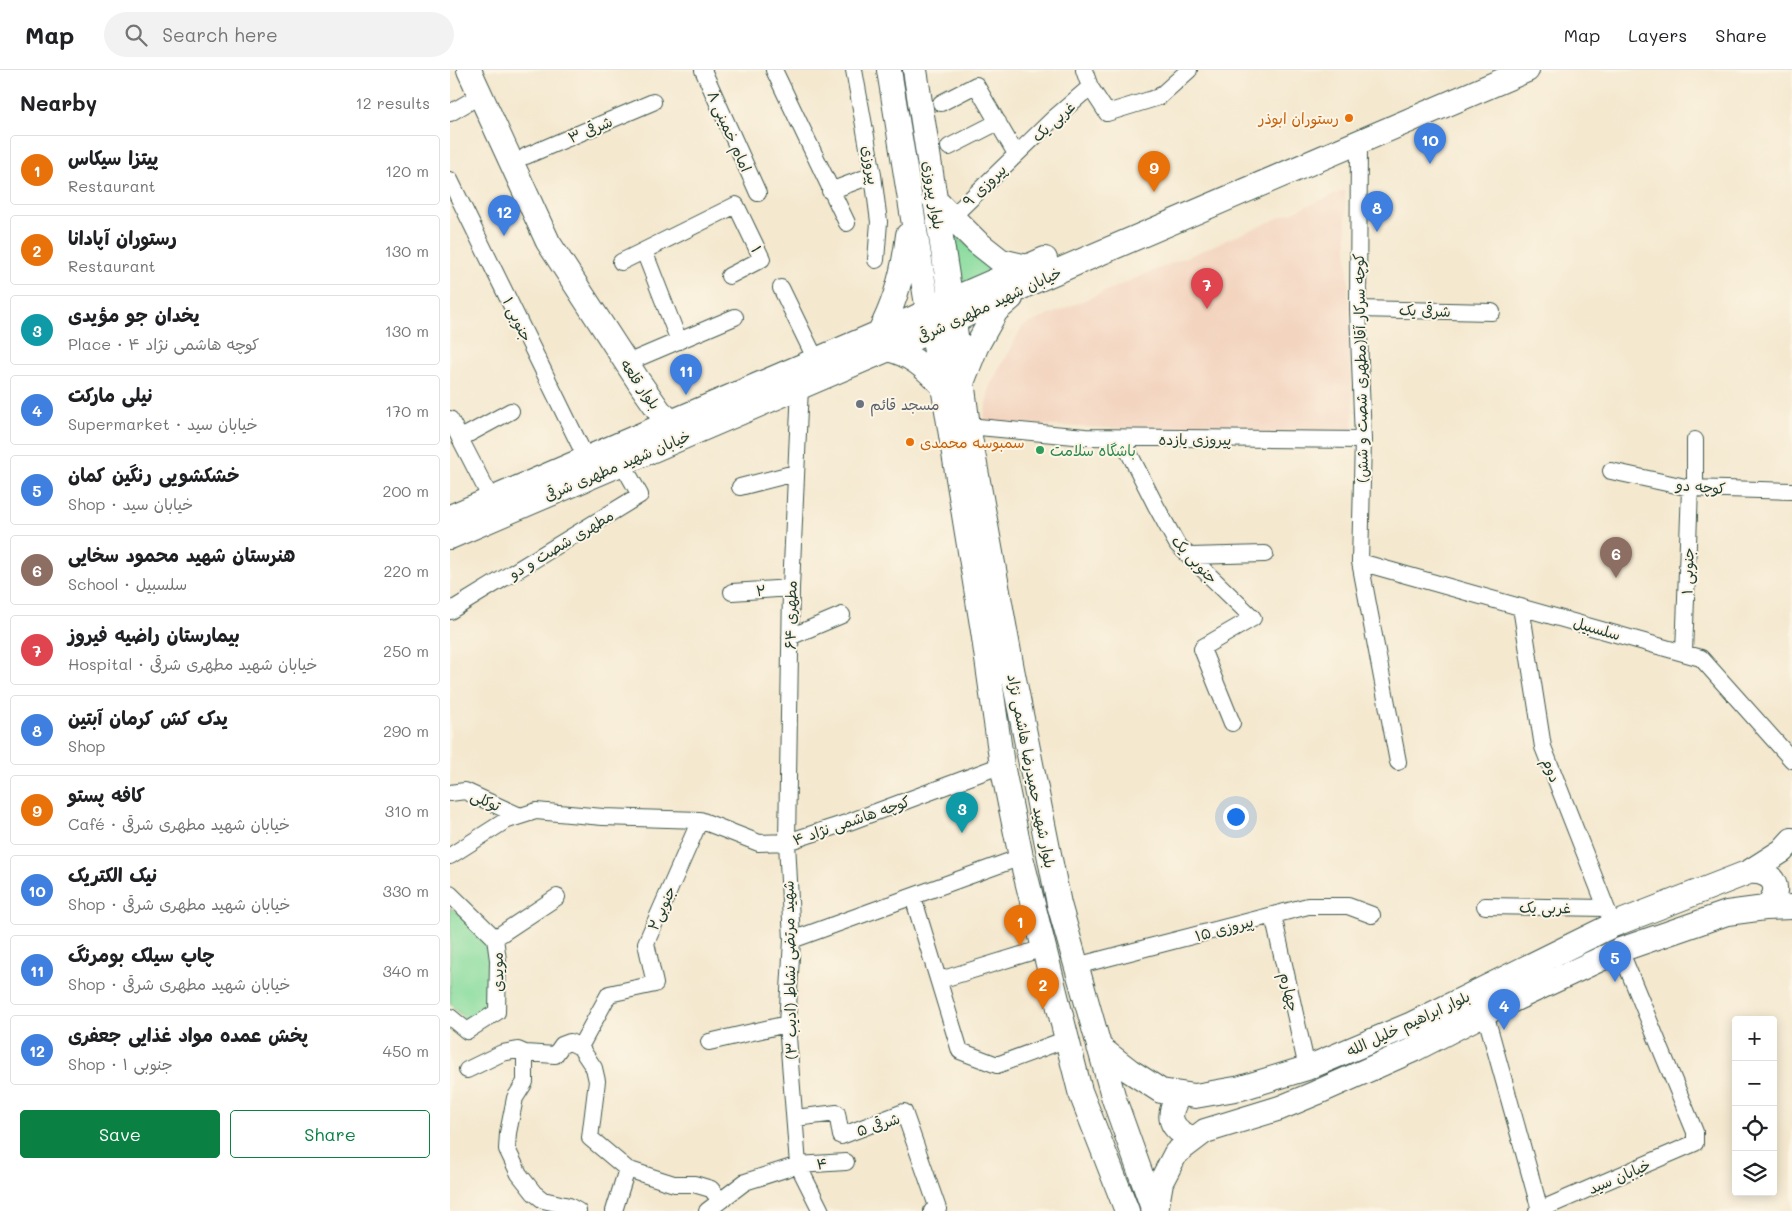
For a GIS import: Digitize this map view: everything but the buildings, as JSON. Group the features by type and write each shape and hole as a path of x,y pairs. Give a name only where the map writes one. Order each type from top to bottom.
{"main road":[{"name":"بلوار قلعه","path":"469,70 548,242 639,382 660,412 672,422"},
{"name":"بلوار قلعه","path":"487,70 563,239 636,359 672,407 672,422"},
{"name":"بلوار پیروزی","path":"889,70 930,321"},
{"name":"بلوار پیروزی","path":"915,70 953,311"},
{"name":"خیابان شهید مطهری شرقی","path":"450,536 800,387 884,341 1028,275 1493,70"},
{"name":"خیابان شهید مطهری شرقی","path":"1028,275 1359,143 1527,70"},
{"path":"934,194 977,242 1001,261 1028,275 996,311 953,385 884,341 888,317 906,260 910,203 934,194"},
{"name":"بلوار شهید حمیدرضا هاشمی نژاد","path":"953,311 953,385 983,630 1002,765 1021,856 1080,1091 1127,1211"},
{"name":"بلوار شهید حمیدرضا هاشمی نژاد","path":"930,321 968,426 1059,904 1114,1099 1155,1211"},
{"name":"خیابان شهید مطهری شرقی","path":"450,517 816,360 884,341"},
{"path":"1002,765 1030,759"},
{"name":"بلوار ابراهیم خلیل الله","path":"1099,1047 1130,1071 1161,1091 1195,1096 1241,1088 1307,1068 1412,1024 1609,916 1750,872 1782,851 1792,840"},
{"path":"1750,872 1759,871 1768,875 1774,883 1776,893 1772,902 1765,908"},
{"name":"بلوار ابراهیم خلیل الله","path":"1155,1211 1161,1182 1176,1153 1205,1131 1280,1108 1316,1093 1415,1049 1486,1013 1620,950 1727,914 1765,908 1792,907"},
{"path":"1180,1094 1172,1106 1172,1121 1180,1134 1194,1139"}],"street":[{"name":"امام خمینی ۸","path":"704,70 758,193"},
{"path":"774,70 830,191 847,223"},
{"name":"پیروزی","path":"854,70 873,175 879,222 876,260"},
{"path":"1084,70 1094,93 1107,113 1159,97 1188,70"},
{"path":"941,103 976,85 1016,154"},
{"name":"غربی یک","path":"1016,154 1054,118 1094,93"},
{"path":"450,113 481,95"},
{"name":"۳ شرقی","path":"526,156 653,102"},
{"path":"949,147 998,122"},
{"name":"(مطهری شصت و شش)کوچه سرکار آقا","path":"1359,143 1358,308 1363,440 1360,562 1398,762"},
{"name":"پیروزی ۹","path":"953,216 1016,154"},
{"path":"830,191 873,175"},
{"name":"۱ جنوبی","path":"450,180 586,458"},
{"name":"۱","path":"644,251 736,205 762,259 728,276"},
{"path":"621,262 644,251 679,341"},
{"path":"781,288 816,360"},
{"name":"شرقی یک","path":"1358,308 1492,312"},
{"path":"636,359 735,317"},
{"name":"مطهری ۶۴","path":"787,842 791,588 800,387"},
{"path":"460,438 511,411"},
{"path":"450,419 487,491"},
{"name":"پیروزی یازده","path":"968,426 1085,437 1363,440"},
{"name":"جنوبی یک","path":"1122,438 1177,544 1253,618 1203,647 1203,653 1232,723"},
{"name":"جنوبی ۱","path":"1684,653 1694,440"},
{"name":"مطهری شصت و دو","path":"450,611 640,496 622,463"},
{"name":"کوچه دو","path":"1611,471 1693,488 1792,491"},
{"path":"740,487 795,473"},
{"path":"1190,556 1265,554"},
{"name":"سلسبیل","path":"1360,562 1701,658 1792,760"},
{"name":"۲","path":"732,592 791,588"},
{"name":"دوم","path":"1520,607 1543,747 1609,916"},
{"path":"790,637 842,616"},
{"name":"کوچه هاشمی نژاد ۴","path":"520,816 536,811 603,818 700,820 759,843 787,842 849,822 1002,765"},
{"name":"توکلی","path":"450,793 464,791 520,816"},
{"path":"450,856 505,821 520,816"},
{"name":"جنوبی۲","path":"580,1047 609,994 655,984 646,943 700,820"},
{"name":"شهید مرتضی نشاط (ادیب ۳)","path":"787,842 792,940 787,1024 798,1165 821,1211"},
{"path":"792,940 1021,856"},
{"name":"مویدی","path":"450,894 495,938 498,960 497,1012 466,1031 450,1017"},
{"path":"495,938 557,897"},
{"path":"913,897 940,980 960,1051 998,1065 1067,1039"},
{"name":"پیروزی ۱۵","path":"1076,966 1308,906 1348,906 1372,915"},
{"name":"غربی یک","path":"1485,906 1609,916"},
{"name":"چهارم","path":"1273,915 1307,1068"},
{"path":"940,980 1044,948"},
{"name":"خیابان سید","path":"1486,1013 1539,1210 1695,1143 1695,1132 1620,950"},
{"path":"709,1042 787,1024"},
{"path":"467,1070 502,1053 518,1050 525,1053 555,1055 562,1045 570,1042 580,1047 594,1068 597,1081 590,1138 627,1169 674,1184 694,1184 711,1189 720,1200"},
{"path":"525,1053 525,1082 515,1098 507,1149 520,1174 534,1193 543,1200 569,1206 578,1211"},
{"name":"۵ شرقی","path":"795,1118 837,1114 841,1136 904,1112 937,1210"},
{"name":"۴","path":"707,1211 745,1182 798,1165 846,1162"},
{"path":"614,1211 627,1169"}],"shaded area":[{"path":"1345,190 1354,438 983,423 990,385 1023,326"}],"green space":[{"path":"948,230 999,270 958,290"},
{"path":"450,907 479,931 493,956 487,1010 469,1023 450,1004"}],"place":[{"name":"رستوران ابوذر","path":"1349,118"},
{"name":"نیک الکتریک","path":"1430,164"},
{"name":"کافه پستو","path":"1154,192"},
{"name":"یدک کش کرمان آبتین","path":"1377,232"},
{"name":"پخش عمده مواد غذایی جعفری","path":"504,236"},
{"name":"بیمارستان راضیه فیروز","path":"1207,309"},
{"name":"چاپ سیلک بومرنگ","path":"686,395"},
{"name":"مسجد قائم","path":"860,404"},
{"name":"سمبوسه محمدی","path":"910,442"},
{"name":"باشگاه سلامت","path":"1040,450"},
{"name":"هنرستان شهید محمود سخایی","path":"1616,578"},
{"name":"یخدان جو مؤیدی","path":"962,833"},
{"name":"پیتزا سیکاس","path":"1020,946"},
{"name":"خشکشویی رنگین کمان","path":"1615,982"},
{"name":"رستوران آپادانا","path":"1043,1009"},
{"name":"نیلی مارکت","path":"1504,1030"}]}
